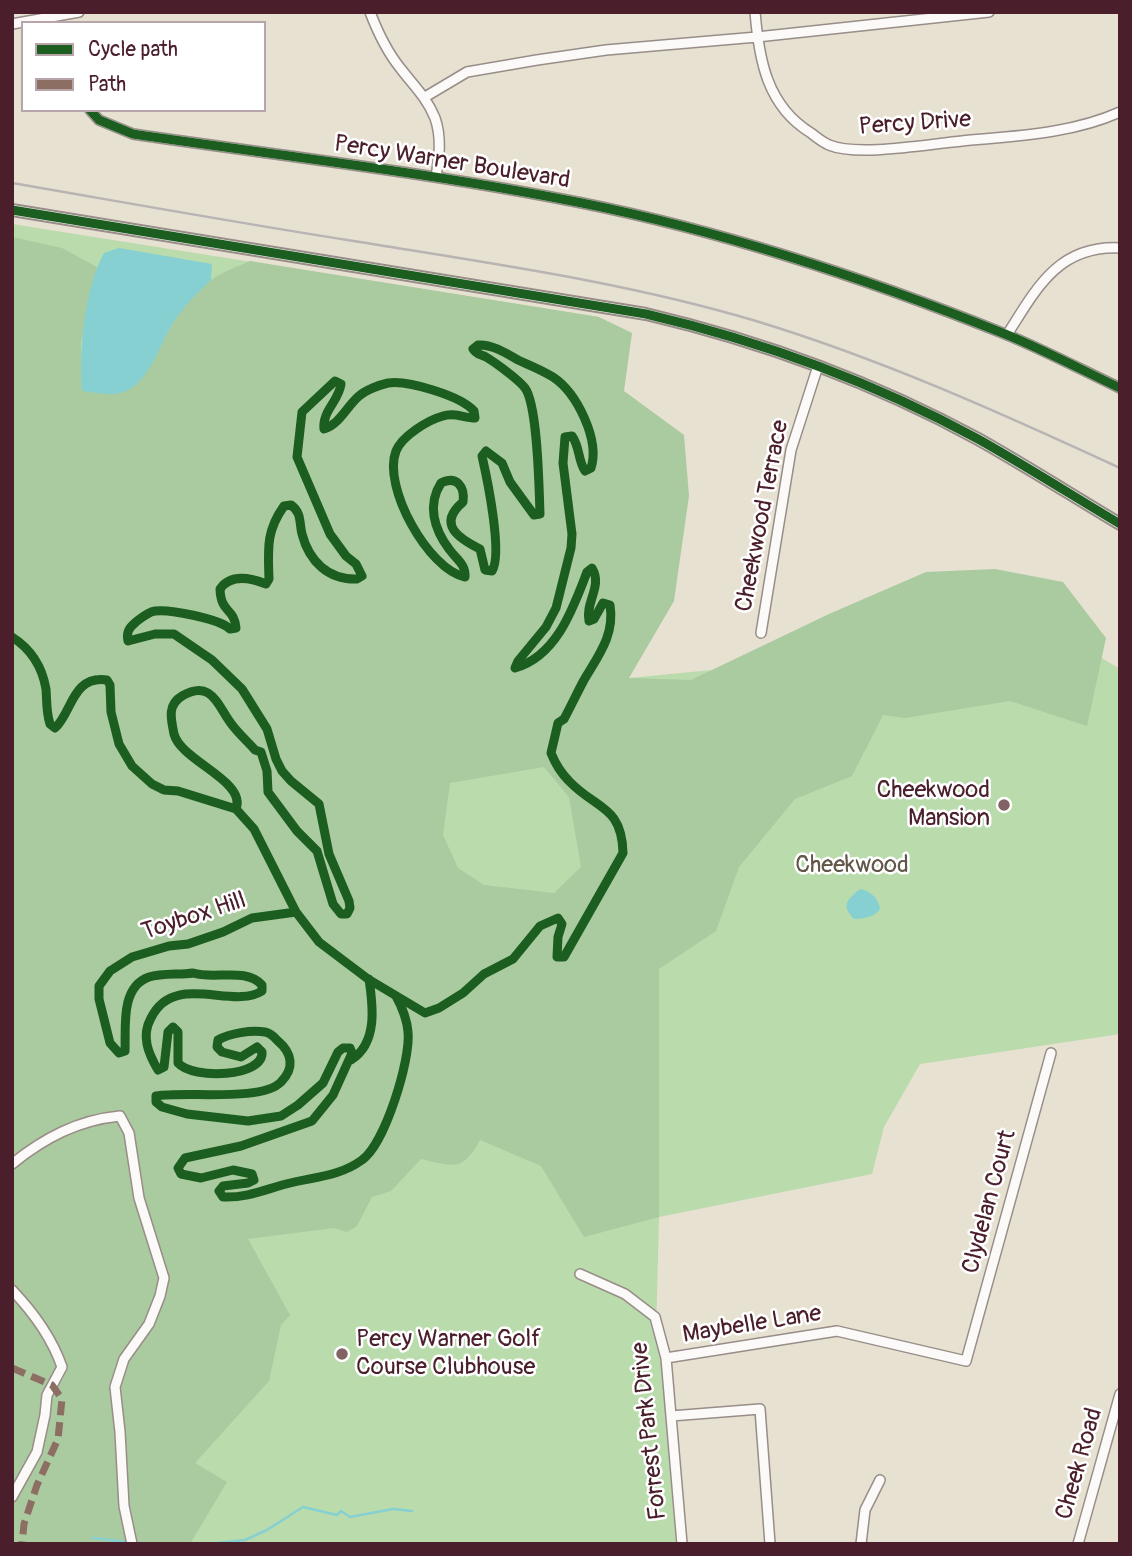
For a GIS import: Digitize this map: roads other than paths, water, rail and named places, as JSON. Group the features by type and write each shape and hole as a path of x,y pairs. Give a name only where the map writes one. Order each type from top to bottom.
{"main road":[{"path":"12,210 646,314 681,322 818,366 903,401 979,440 1120,524"}],"street":[{"path":"30,21 79,12"},
{"path":"370,12 380,37 400,69 425,97 436,121 440,148 436,177"},
{"name":"Percy Drive","path":"755,12 762,67 772,94 797,124 830,145 864,149 1027,135 1094,123 1120,112"},
{"path":"425,97 467,72 606,50 989,12"},
{"name":"Percy Warner Boulevard","path":"92,112 99,120 133,134 436,177 583,203 725,238 868,282 1007,335 1120,388"},
{"path":"1007,335 1041,281 1074,255 1105,247 1120,248"},
{"name":"Cheekwood Terrace","path":"761,633 791,450 818,366"},
{"name":"Clydelan Court","path":"966,1362 1051,1054"},
{"path":"12,1164 37,1144 75,1125 120,1116 129,1133 139,1198 164,1278 149,1324 124,1359 115,1387 124,1506 132,1544"},
{"name":"Forrest Park Drive","path":"580,1274 625,1294 655,1317 666,1359 681,1544"},
{"path":"12,1290 43,1328 57,1353 61,1367 47,1395 37,1452 12,1497"},
{"name":"Maybelle Lane","path":"666,1359 837,1331 966,1362"},
{"name":"Cheek Road","path":"1078,1544 1120,1394"},
{"path":"671,1416 760,1409 770,1544"},
{"path":"861,1544 865,1510 880,1480"}],"water":[{"path":"119,248 212,264 211,280 180,313 150,367 135,385 115,394 82,391 82,339 87,302 104,253"},
{"path":"860,889 873,896 880,909 872,916 854,919 847,910 847,902"}],"waterway":[{"path":"207,1544 245,1540 267,1530 303,1507 337,1515 341,1511 350,1517 393,1509 412,1511"},
{"path":"93,1538 128,1542"}],"railway":[{"path":"12,183 559,275 707,307 849,352 985,407 1120,468"}],"place":[{"name":"Cheekwood Mansion","path":"1004,805"},
{"name":"Percy Warner Golf Course Clubhouse","path":"342,1354"}],"park label":[{"name":"Cheekwood","path":"852,866"}]}
